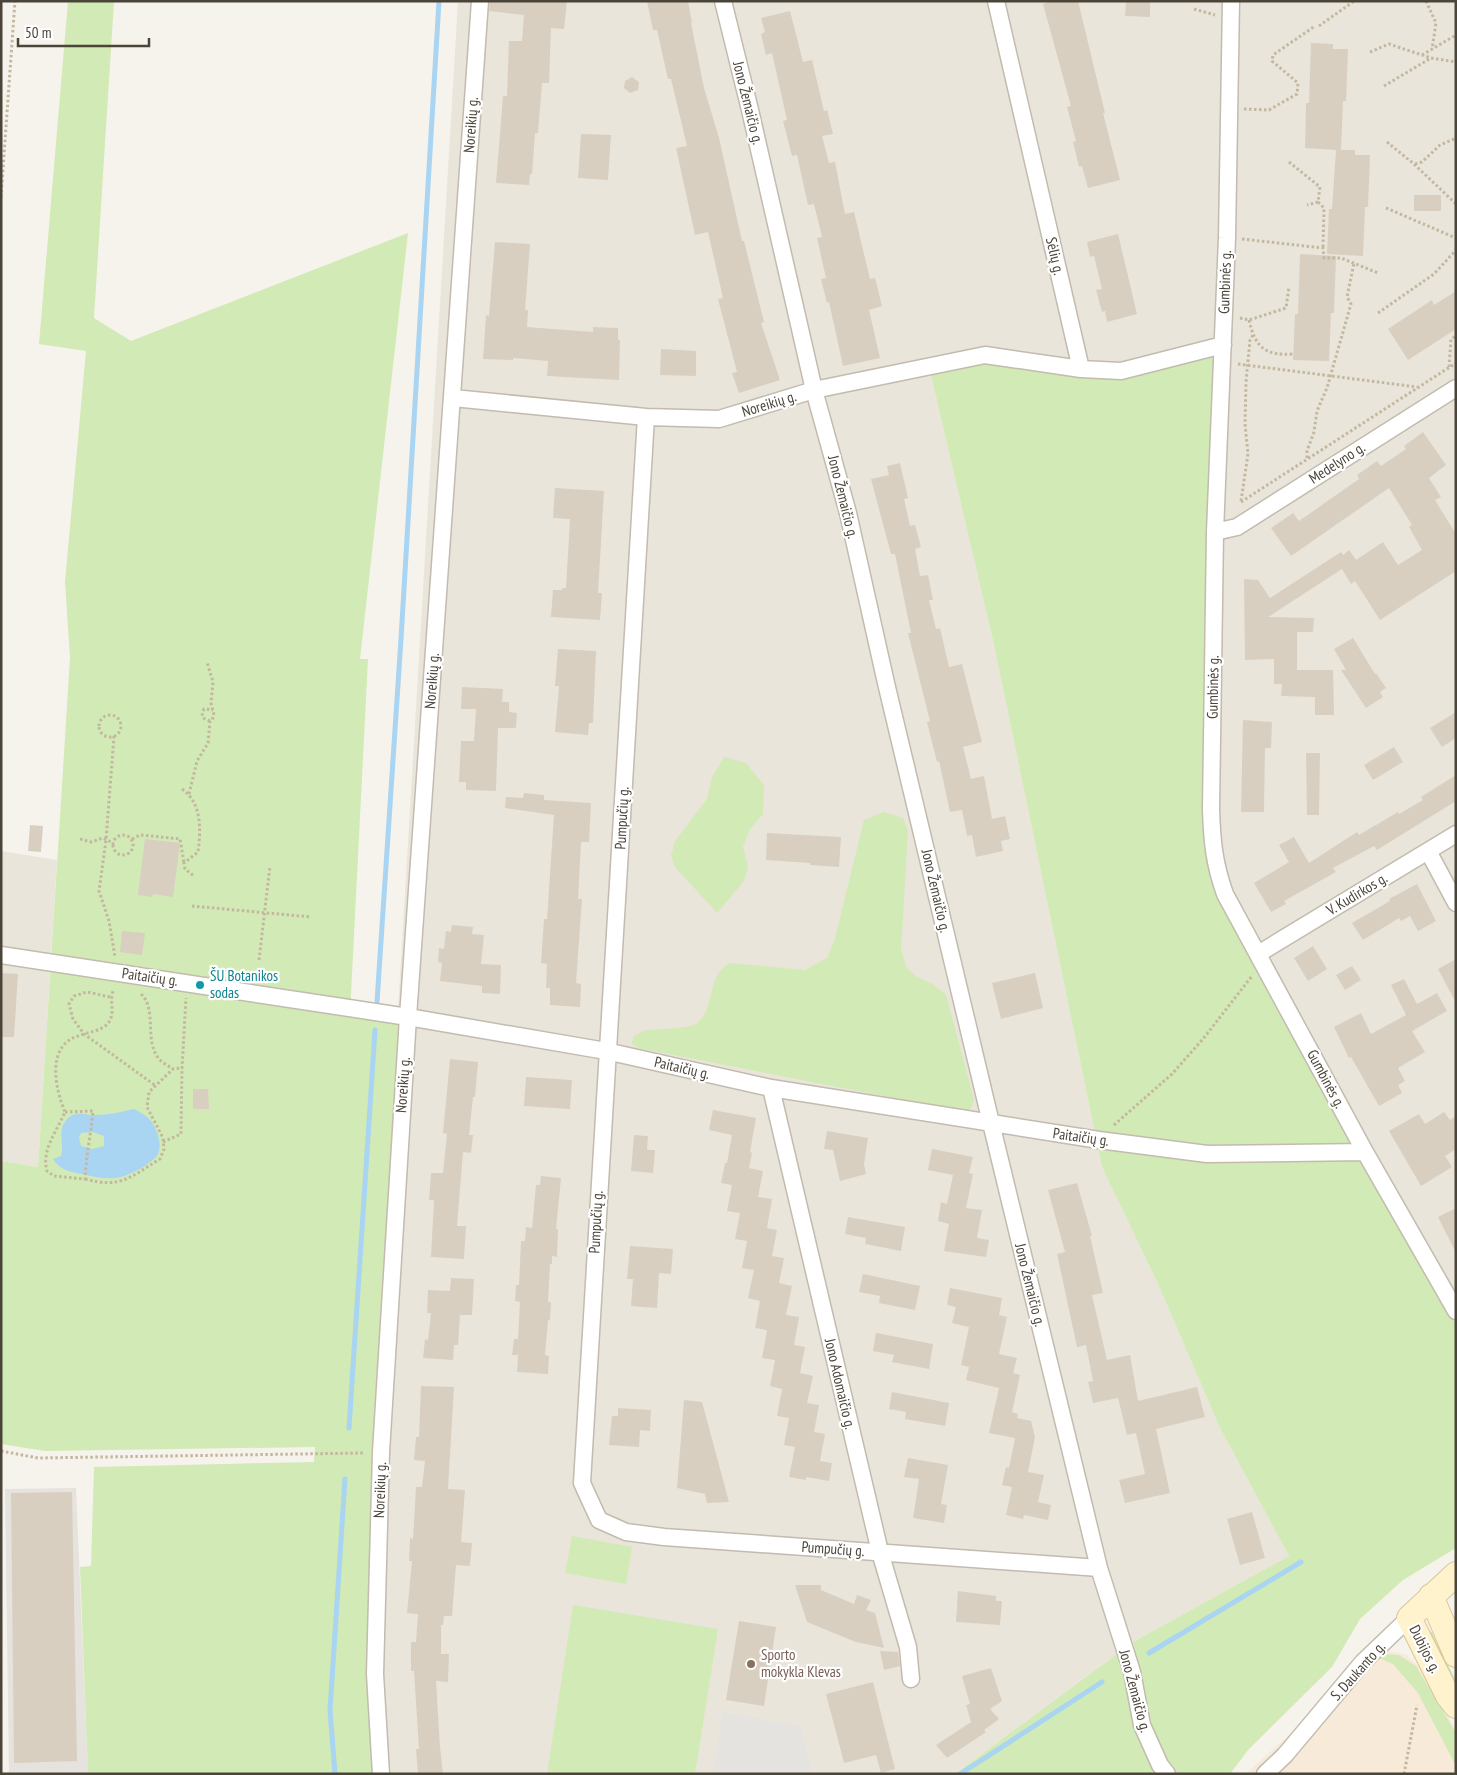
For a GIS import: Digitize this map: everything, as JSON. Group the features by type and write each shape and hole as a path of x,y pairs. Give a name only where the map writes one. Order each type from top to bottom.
{"main road":[{"name":"S. Daukanto g.","path":"1409,1618 1430,1596 1456,1574"},
{"name":"Dubijos g.","path":"1430,1596 1456,1655"},
{"name":"Dubijos g.","path":"1409,1618 1448,1696 1456,1706"}],"street":[{"name":"Noreikių g.","path":"381,1774 375,1674 381,1452 408,1016 480,1"},
{"name":"Jono Žemaičio g.","path":"723,1 814,390 848,513 991,1123 1099,1568 1132,1672 1142,1725 1160,1765 1167,1774"},
{"name":"Sėlių g.","path":"996,1 1081,369"},
{"name":"Gumbinės g.","path":"1231,1 1227,238 1215,532 1211,808 1213,852 1217,873 1225,894 1365,1152 1456,1311"},
{"path":"1081,369 1121,371 1223,345"},
{"name":"Noreikių g.","path":"453,398 646,417 719,419 814,390 985,355 1081,369"},
{"name":"Medelyno g.","path":"1215,532 1238,527 1456,388"},
{"name":"Pumpučių g.","path":"646,417 616,933 606,1051 582,1483 600,1520 626,1532 664,1537 1099,1568"},
{"name":"V. Kudirkos g.","path":"1258,954 1456,834"},
{"path":"1428,851 1456,903"},
{"name":"Paitaičių g.","path":"1,955 119,980 186,982 408,1016 606,1051 771,1088 1099,1140 1207,1154 1365,1152"},
{"name":"Jono Adomaičio g.","path":"771,1088 880,1552 908,1647 911,1680"},
{"name":"S. Daukanto g.","path":"1265,1774 1285,1755 1363,1662 1409,1618"}],"path":[{"path":"1,198 16,1"},
{"path":"1229,108 1269,110 1297,94 1298,83 1272,62 1274,55 1354,1"},
{"path":"1426,1 1436,23 1432,49"},
{"path":"1422,55 1456,35"},
{"path":"1370,52 1389,44 1431,58 1456,62"},
{"path":"1384,86 1431,58"},
{"path":"1414,164 1422,162 1440,145 1456,138"},
{"path":"1387,142 1414,164 1456,204"},
{"path":"1289,162 1320,187 1318,202"},
{"path":"1307,205 1318,202"},
{"path":"1318,202 1324,208 1324,258 1341,258 1378,273"},
{"path":"1386,208 1456,238"},
{"path":"1227,238 1323,248"},
{"path":"1378,313 1434,274 1456,250"},
{"path":"1307,458 1317,411 1327,388 1350,304 1347,297 1354,263"},
{"path":"1224,316 1249,320 1286,308 1289,287"},
{"path":"1249,320 1253,335 1260,346 1272,354 1293,354"},
{"path":"1253,335 1250,340 1245,424 1248,454 1241,502 1456,363"},
{"path":"1449,367 1451,340 1456,336"},
{"path":"1222,362 1418,387"},
{"path":"189,794 197,761 208,743 210,721 214,715 211,703 213,682 207,662"},
{"path":"210,721 203,718 202,713 204,709 213,710"},
{"path":"111,714 118,717 122,724 120,732 114,736 104,735 100,729 102,718 111,714"},
{"path":"66,1112 62,1103 56,1073 57,1056 63,1044 76,1036 98,1030 109,1023 113,1014 110,996 119,980 109,921 99,891 106,840 114,736"},
{"path":"182,789 189,794 198,811 200,834 198,852 184,863"},
{"path":"122,834 129,836 132,840 133,848 126,855 116,852 113,843 116,837 122,834"},
{"path":"132,840 140,835 180,839 185,869 194,876"},
{"path":"80,838 91,842 103,838 113,843"},
{"path":"260,960 270,866"},
{"path":"192,906 311,917"},
{"path":"1099,1140 1172,1074 1203,1039 1255,971 1258,954"},
{"path":"163,1142 181,1134 186,982"},
{"path":"137,991 145,998 150,1016 150,1039 160,1059 173,1069"},
{"path":"110,996 87,992 74,996 69,1004 73,1019 84,1034 156,1086"},
{"path":"66,1112 48,1146 44,1161 47,1171 54,1176 85,1178 102,1184 119,1183 160,1159 164,1148 163,1138 148,1107 149,1092 173,1069 182,1068"},
{"path":"66,1112 92,1111 91,1136 85,1178"},
{"path":"1,1451 38,1458 381,1452"},
{"path":"1404,1774 1417,1704"}],"shaded area":[{"path":"458,1 1456,1 1456,1306 1225,894 1121,371 929,367 994,645 1102,1167 1158,1284 1220,1428 1289,1556 1133,1642 955,1774 375,1774 369,1689 371,1465"},
{"path":"1,851 57,860 38,1167 1,1161"},
{"path":"76,1488 88,1774 9,1774 5,1489"},
{"path":"1387,1651 1405,1654 1422,1669 1456,1731 1456,1774 1245,1774 1376,1657"},
{"path":"722,1712 801,1727 812,1774 713,1774"}],"green space":[{"path":"68,1 114,1 94,318 131,341 408,233 360,659 368,659 350,1014 399,1023 371,1465 369,1689 375,1774 88,1774 80,1567 91,1566 94,1467 314,1462 315,1447 45,1451 1,1444 1,1161 38,1167 70,657 65,582 86,351 39,344"},
{"path":"1223,345 1217,873 1456,1311 1456,1548 1403,1580 1360,1619 1332,1667 1248,1750 1230,1774 1177,1774 1167,1760 1153,1728 1143,1694 1133,1642 1289,1556 1220,1428 1158,1284 1102,1167 994,645 929,367 985,355 1121,371"},
{"path":"724,757 746,763 764,785 763,814 750,829 743,847 748,867 744,881 717,913 675,867 671,856 675,841 707,799 712,777"},
{"path":"884,812 903,818 908,831 901,950 907,968 917,977 934,985 946,995 974,1099 971,1109 966,1112 638,1048 632,1044 633,1037 643,1031 686,1027 697,1023 707,1010 713,985 717,977 729,963 805,970 827,958 834,942 864,820"},
{"path":"572,1536 632,1547 626,1584 565,1573"},
{"path":"573,1605 718,1629 695,1774 547,1774"},
{"path":"1427,1631 1432,1632 1456,1681 1456,1689"},
{"path":"1117,1654 1142,1746 1156,1774 955,1774"},
{"path":"1386,1654 1399,1655 1416,1666 1456,1733 1456,1766 1418,1693 1393,1664 1377,1657"}],"water":[{"path":"134,1109 150,1120 158,1135 159,1152 146,1165 128,1175 108,1178 69,1171 59,1166 53,1159 61,1156 62,1128 70,1116 75,1114 100,1115","holes":["93,1132 104,1136 104,1146 92,1149 81,1146 79,1138 81,1133"]}],"building":[{"path":"490,1 567,1 564,29 551,28 549,83 542,83 538,133 535,133 532,174 530,174 529,185 496,183 503,96 507,96 509,41 522,41 524,15 489,11"},
{"path":"647,1 688,1 704,88 719,138 742,241 744,241 764,322 761,323 780,380 739,393 732,373 737,372 718,299 723,298 708,232 695,235 676,148 687,146 671,79 668,79 657,30 653,30"},
{"path":"1052,1 1078,1 1120,180 1088,188 1082,166 1079,167 1073,142 1076,141 1067,107 1071,106 1043,4"},
{"path":"1126,1 1150,1 1150,17 1125,16"},
{"path":"790,11 803,62 812,60 824,111 827,110 833,134 822,136 829,163 835,162 845,214 854,212 870,279 875,278 882,306 869,310 880,358 843,366 829,302 827,303 821,279 826,278 817,238 822,237 814,204 808,205 797,155 792,156 783,121 787,120 772,53 766,55 761,34 765,32 761,18"},
{"path":"1311,43 1333,44 1333,49 1348,49 1346,101 1343,101 1341,150 1355,150 1355,155 1370,155 1368,207 1365,207 1363,256 1327,254 1329,209 1332,209 1337,150 1305,148 1306,103 1309,103"},
{"path":"632,77 639,82 638,90 630,93 624,88 625,81"},
{"path":"581,134 611,135 608,180 578,178"},
{"path":"1414,195 1441,195 1441,211 1414,211"},
{"path":"1118,234 1137,314 1107,322 1105,311 1102,312 1096,290 1102,289 1094,256 1090,257 1087,242"},
{"path":"495,242 530,244 525,310 528,310 527,327 593,332 593,327 618,328 618,340 620,340 619,380 547,376 548,361 513,358 513,360 483,359 486,315 489,316"},
{"path":"1300,254 1336,256 1334,313 1331,313 1329,361 1293,360 1295,314 1298,314"},
{"path":"1456,291 1456,329 1408,360 1388,329 1432,300 1434,305"},
{"path":"661,349 696,351 696,376 660,375"},
{"path":"1423,432 1446,465 1429,478 1441,497 1435,500 1456,534 1456,571 1380,620 1355,581 1351,584 1342,569 1268,617 1314,618 1313,632 1297,632 1297,670 1333,670 1334,715 1315,715 1315,697 1281,696 1282,684 1274,684 1274,659 1245,660 1244,579 1258,580 1270,598 1341,552 1343,555 1349,550 1356,560 1383,542 1398,565 1422,550 1409,527 1412,525 1389,488 1291,556 1271,528 1293,513 1299,521 1359,479 1357,475 1377,461 1381,466 1406,449 1404,446"},
{"path":"900,463 908,498 904,499 910,526 915,525 921,547 915,549 920,576 928,575 933,600 929,600 936,629 940,628 949,667 962,664 982,742 963,747 971,779 984,776 992,819 1005,816 1010,839 1001,841 1003,851 976,857 972,835 967,836 962,810 950,812 939,761 937,762 927,722 930,721 908,633 911,633 895,554 891,554 871,479 889,475 887,466"},
{"path":"555,488 604,491 598,593 602,593 600,620 551,617 553,590 566,588 570,519 553,518"},
{"path":"1353,638 1386,688 1380,692 1383,697 1366,708 1341,670 1346,670 1334,649"},
{"path":"558,649 596,651 593,723 589,723 588,735 555,732 559,686 555,686"},
{"path":"462,687 503,689 502,702 509,702 509,712 517,713 516,728 498,728 496,791 466,790 466,782 459,782 461,741 474,741 476,709 461,709"},
{"path":"1456,712 1456,738 1442,747 1430,728"},
{"path":"1243,720 1272,722 1271,748 1265,748 1264,812 1241,812"},
{"path":"1394,747 1403,762 1373,780 1364,765"},
{"path":"1306,753 1320,753 1319,815 1307,815"},
{"path":"1456,775 1456,801 1377,850 1374,846 1333,868 1336,872 1284,901 1286,904 1271,912 1254,883 1289,862 1279,845 1294,837 1309,863 1357,832 1359,835 1423,800 1421,797"},
{"path":"524,793 544,795 544,800 591,803 589,842 581,842 578,899 582,899 576,983 581,984 580,1007 550,1005 550,988 546,988 547,964 541,963 544,919 547,919 554,815 505,808 506,797 523,798"},
{"path":"30,825 43,826 41,852 28,851"},
{"path":"767,833 841,837 839,867 766,860"},
{"path":"145,839 180,843 173,897 153,894 152,897 138,895"},
{"path":"1417,884 1436,921 1418,931 1410,916 1401,921 1399,918 1363,940 1352,923 1390,901 1389,899"},
{"path":"452,925 473,927 472,934 484,935 481,964 501,965 500,994 482,993 482,986 440,981 442,963 438,962 439,948 444,949 446,931 451,932"},
{"path":"122,931 145,933 142,955 120,952"},
{"path":"1313,946 1327,969 1308,981 1294,958"},
{"path":"1456,959 1456,1003 1438,969"},
{"path":"1352,966 1361,980 1345,990 1336,975"},
{"path":"1,973 18,974 14,1037 1,1037"},
{"path":"1035,973 1043,1008 1001,1019 992,983"},
{"path":"1404,979 1417,1004 1437,993 1447,1011 1412,1031 1425,1052 1398,1068 1405,1081 1398,1085 1402,1093 1379,1106 1351,1057 1349,1058 1334,1027 1361,1013 1371,1034 1406,1015 1391,985"},
{"path":"450,1059 478,1062 469,1135 473,1135 471,1153 463,1152 457,1226 466,1226 464,1259 431,1257 434,1200 429,1200 431,1173 443,1173 447,1134 443,1133"},
{"path":"526,1077 572,1080 570,1109 524,1106"},
{"path":"193,1089 208,1089 209,1109 193,1109"},
{"path":"713,1110 756,1118 749,1168 763,1171 758,1197 772,1199 767,1228 777,1230 772,1256 784,1258 779,1283 792,1286 786,1315 799,1317 794,1345 805,1347 800,1373 813,1376 807,1403 819,1405 814,1432 825,1434 820,1461 832,1463 829,1481 806,1477 806,1480 789,1477 795,1447 784,1445 789,1418 777,1416 782,1389 770,1386 775,1360 762,1358 767,1330 755,1328 760,1301 748,1298 754,1270 742,1268 747,1241 735,1239 740,1213 727,1211 732,1185 721,1183 732,1135 709,1130"},
{"path":"1444,1112 1450,1120 1456,1116 1456,1149 1445,1156 1452,1167 1421,1186 1389,1131 1419,1114 1425,1124"},
{"path":"827,1131 868,1138 864,1164 866,1174 840,1181 833,1150 824,1149"},
{"path":"634,1135 648,1136 647,1150 655,1150 653,1173 631,1171"},
{"path":"932,1149 973,1157 969,1173 973,1174 966,1208 982,1210 977,1238 989,1240 986,1257 944,1251 949,1224 938,1221 941,1202 947,1204 953,1175 928,1170"},
{"path":"541,1176 561,1178 556,1229 558,1229 557,1257 552,1256 552,1264 550,1264 548,1302 551,1302 545,1355 549,1356 548,1374 517,1372 518,1355 512,1355 514,1339 518,1339 520,1302 515,1301 516,1285 519,1285 521,1241 525,1241 526,1227 532,1228 536,1185 540,1185"},
{"path":"1077,1183 1092,1236 1090,1236 1103,1293 1092,1295 1107,1360 1130,1355 1138,1401 1197,1387 1205,1417 1156,1429 1170,1493 1125,1503 1119,1480 1145,1474 1136,1433 1127,1435 1118,1398 1093,1403 1088,1382 1093,1381 1086,1345 1077,1347 1057,1254 1065,1252 1048,1190"},
{"path":"1456,1208 1456,1253 1438,1217"},
{"path":"848,1217 905,1227 901,1251 865,1244 866,1238 845,1234"},
{"path":"630,1246 673,1249 671,1274 659,1273 657,1308 631,1306 633,1279 627,1279"},
{"path":"863,1274 920,1286 915,1310 879,1303 880,1296 859,1292"},
{"path":"451,1278 474,1279 472,1315 460,1315 458,1345 454,1345 453,1360 423,1358 425,1339 428,1340 431,1313 427,1313 428,1290 450,1291"},
{"path":"950,1288 1002,1298 999,1315 1007,1317 999,1354 1017,1358 1013,1373 1020,1375 1012,1412 1018,1414 1017,1418 1031,1421 1035,1437 1028,1472 1044,1475 1038,1502 1051,1505 1048,1520 1024,1515 1023,1519 1006,1515 1012,1487 1002,1485 1006,1467 1009,1468 1015,1438 989,1433 999,1388 966,1380 969,1367 961,1365 969,1327 952,1323 956,1307 947,1305"},
{"path":"876,1333 933,1344 929,1369 892,1362 894,1355 873,1351"},
{"path":"421,1386 454,1387 448,1489 465,1490 461,1542 472,1543 470,1566 456,1565 452,1616 444,1616 443,1625 441,1625 441,1654 449,1654 448,1682 436,1681 443,1774 418,1774 416,1749 419,1749 414,1671 411,1671 411,1642 416,1642 418,1614 407,1613 412,1561 409,1561 410,1538 413,1539 416,1487 422,1487 425,1461 414,1460 416,1437 419,1437"},
{"path":"892,1392 949,1403 945,1426 905,1419 906,1412 889,1409"},
{"path":"684,1400 702,1402 729,1502 707,1503 705,1494 677,1488"},
{"path":"618,1408 651,1410 650,1431 640,1430 639,1447 609,1445 612,1416 618,1416"},
{"path":"908,1458 948,1465 941,1504 947,1505 944,1523 913,1518 919,1479 904,1477"},
{"path":"72,1492 77,1761 14,1763 11,1493"},
{"path":"1252,1512 1265,1558 1240,1565 1227,1519"},
{"path":"795,1585 821,1585 821,1590 854,1604 857,1595 871,1600 866,1610 875,1613 884,1648 856,1642 807,1622"},
{"path":"958,1591 996,1596 996,1601 1002,1601 1000,1625 956,1622"},
{"name":"Sporto mokykla Klevas","path":"739,1621 776,1627 764,1706 726,1700"},
{"path":"880,1651 898,1652 900,1666 884,1670"},
{"path":"991,1668 1002,1701 990,1709 999,1719 984,1730 986,1732 947,1758 936,1745 971,1722 966,1705 970,1704 962,1676"},
{"path":"873,1682 895,1769 881,1773 876,1755 844,1763 826,1694"}],"waterway":[{"path":"377,1002 401,639 439,1"},
{"path":"349,1428 375,1030"},
{"path":"335,1774 330,1710 345,1479"},
{"path":"1149,1653 1301,1562"},
{"path":"960,1774 1102,1682"}],"place":[{"name":"ŠU Botanikos sodas","path":"200,985"},
{"name":"Sporto mokykla Klevas","path":"751,1664"}]}
